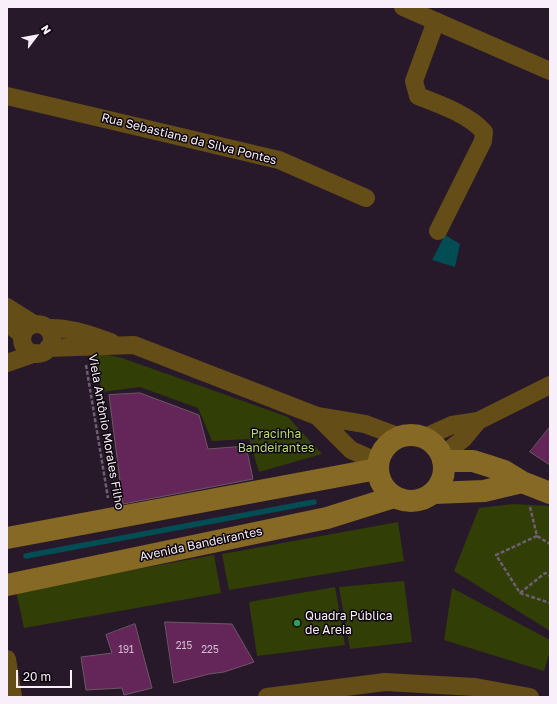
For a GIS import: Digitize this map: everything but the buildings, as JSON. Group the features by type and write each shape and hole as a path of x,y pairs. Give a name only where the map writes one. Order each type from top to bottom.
{"street":[{"path":"403,7 550,71"},
{"path":"436,21 414,81 418,96 440,104 478,126 484,132 483,141 438,231"},
{"name":"Rua Sebastiana da Silva Pontes","path":"7,96 279,160 366,198"},
{"path":"7,307 35,329 59,327 75,330 119,345"},
{"path":"7,323 51,333 51,339 42,351 7,363"},
{"path":"35,329 25,347 30,352 134,345 317,416 365,424 400,437"},
{"path":"423,438 452,425 478,421 550,386"},
{"path":"317,416 351,450 378,466"},
{"path":"442,459 464,438 478,421"},
{"path":"411,435 423,438 431,442 442,459 444,473 440,484 434,493 422,500 407,502 394,497 382,485 378,466 386,447 400,437 411,435"},
{"path":"442,459 473,461 504,471 524,483 550,493"},
{"path":"7,538 378,466"},
{"path":"434,493 484,491 524,483"},
{"name":"Avenida Bandeirantes","path":"7,585 327,518 394,497"},
{"path":"7,659 13,697"},
{"path":"267,697 385,682 475,687 530,697"}],"path":[{"name":"Viela Antônio Morales Filho","path":"83,348 112,518"},
{"path":"524,483 537,536 550,544"},
{"path":"537,536 496,555 520,593 550,603"},
{"path":"520,593 545,573 550,576"}],"green space":[{"name":"Pracinha Bandeirantes","path":"94,352 122,358 288,417 322,454 259,472 249,439 212,441 198,408 140,387 102,392"},
{"path":"513,504 550,506 550,631 454,571 479,508"},
{"path":"398,522 404,561 229,590 222,554"},
{"path":"214,555 221,593 24,628 16,591"},
{"path":"404,581 412,642 350,649 339,587"},
{"name":"Quadra Pública de Areia","path":"335,587 345,645 257,656 249,602"},
{"path":"452,588 550,640 550,651 544,671 444,640"}],"shaded area":[{"path":"445,235 460,244 455,267 432,260"}],"waterway":[{"path":"26,556 314,502"}],"place":[{"name":"Quadra Pública de Areia","path":"297,623"}]}
